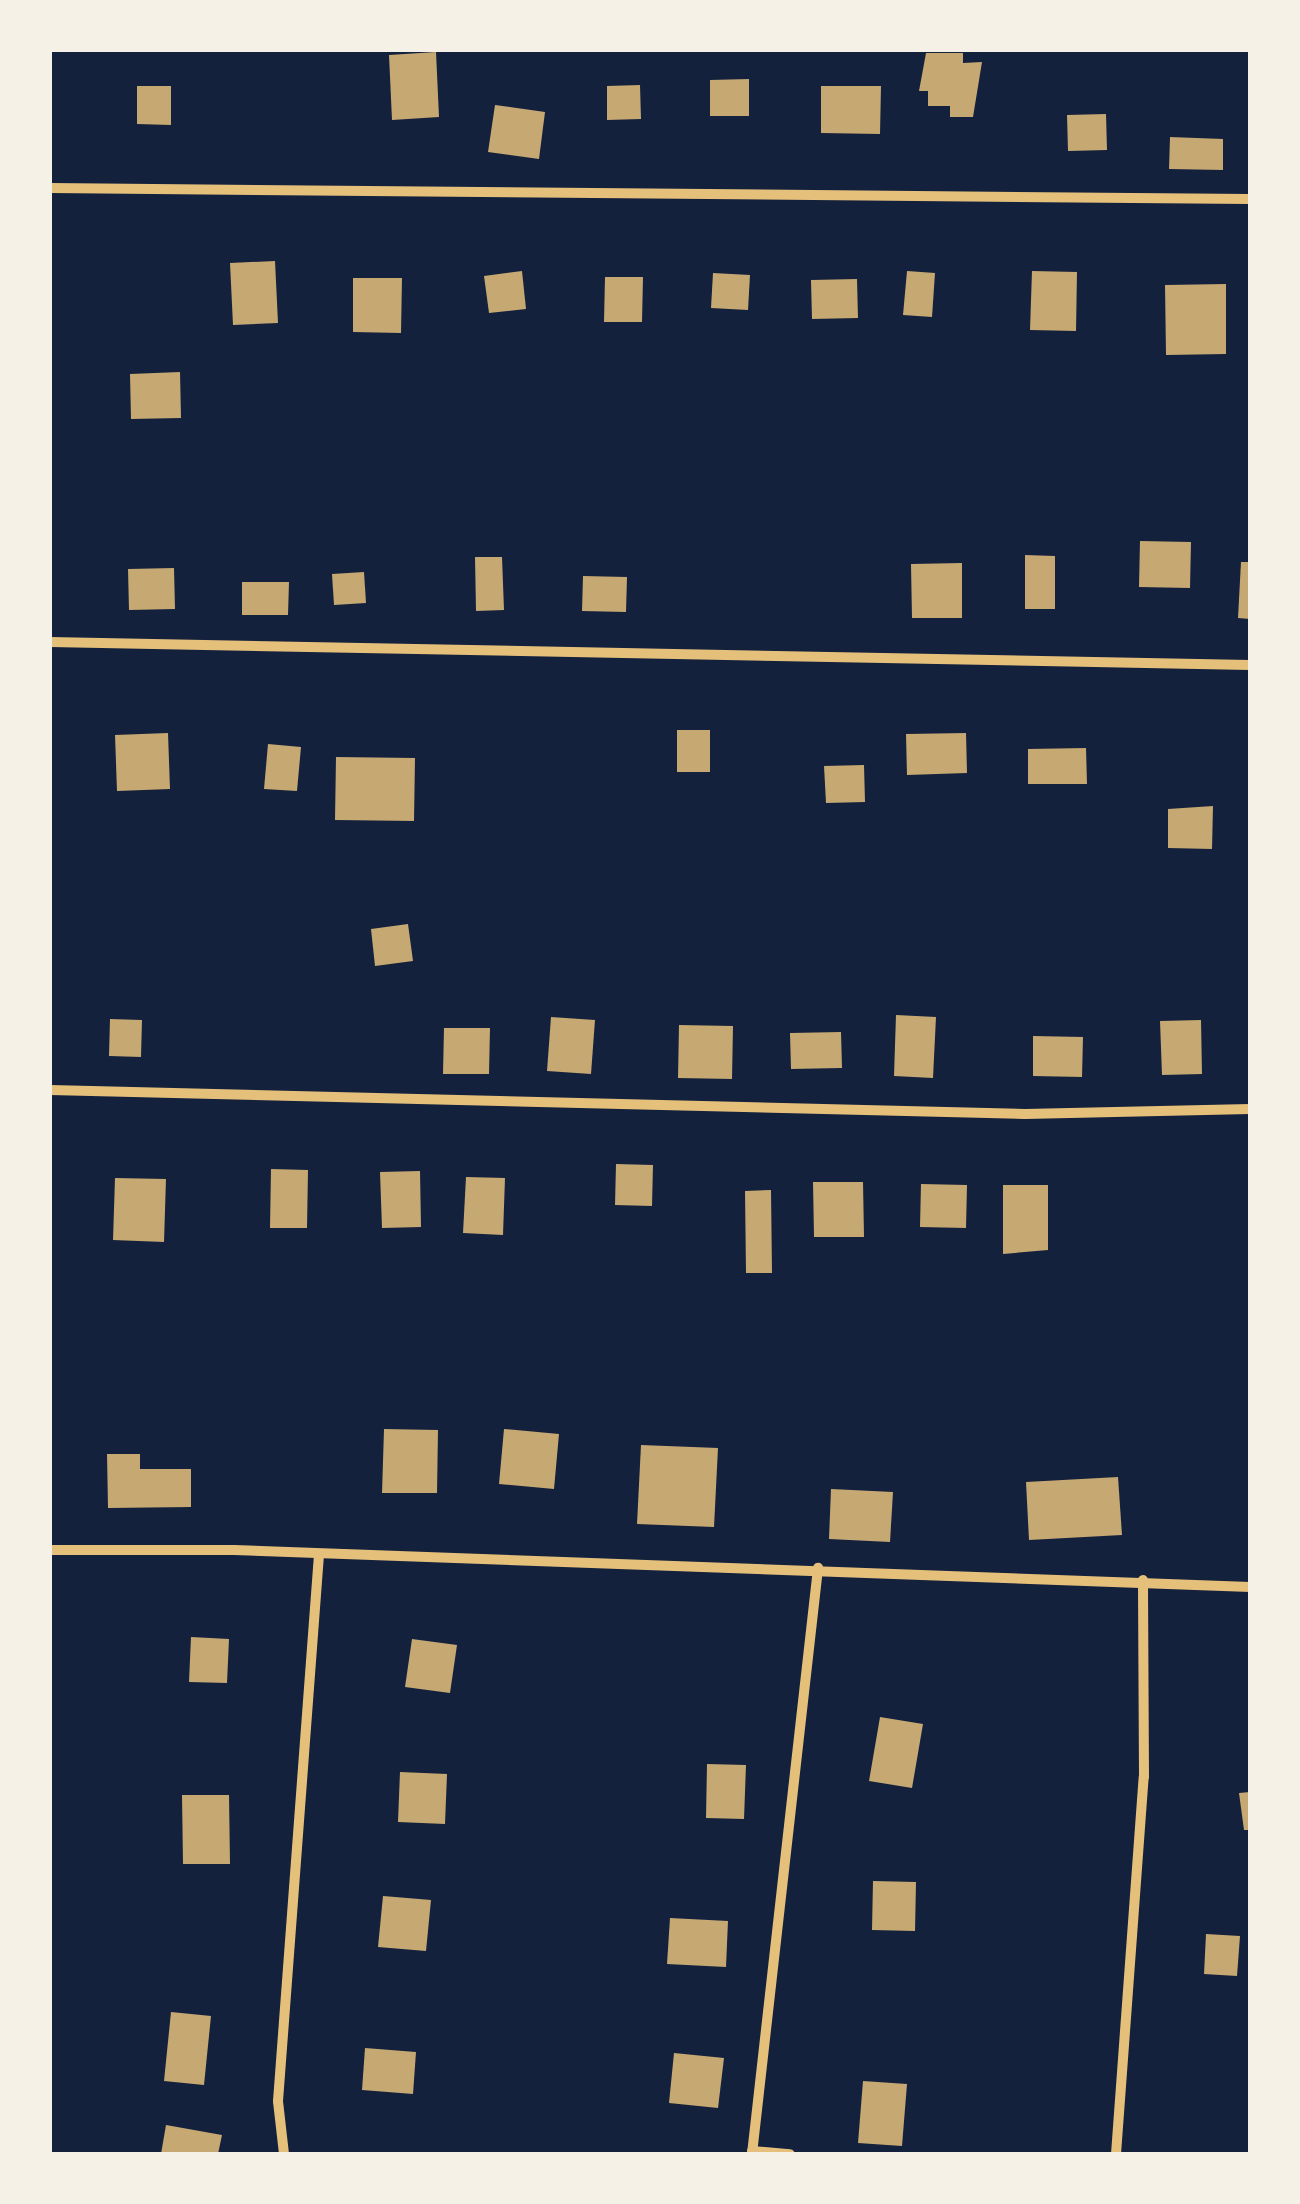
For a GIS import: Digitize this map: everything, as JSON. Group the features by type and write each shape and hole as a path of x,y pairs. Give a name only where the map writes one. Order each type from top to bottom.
{"street":[{"path":"50,188 1250,199"},
{"path":"50,642 1250,664"},
{"path":"50,1090 1005,1113 1250,1109"},
{"path":"50,1550 818,1568 1250,1587"},
{"path":"284,2154 278,2101 320,1555"},
{"path":"790,2154 752,2152 818,1568"},
{"path":"1116,2154 1144,1777 1143,1580"}],"building":[{"path":"436,52 439,117 392,120 389,55"},
{"path":"926,53 963,53 963,63 982,62 973,117 950,117 950,106 928,106 928,91 919,91"},
{"path":"749,79 749,116 710,116 710,80"},
{"path":"640,85 641,119 607,120 607,86"},
{"path":"137,86 171,86 171,125 137,124"},
{"path":"821,86 881,86 880,134 821,133"},
{"path":"495,105 545,112 539,159 488,152"},
{"path":"1106,114 1107,150 1068,151 1067,115"},
{"path":"1170,137 1223,139 1223,170 1169,169"},
{"path":"275,261 278,323 233,325 230,263"},
{"path":"522,271 526,309 489,313 484,276"},
{"path":"907,271 935,273 932,317 903,315"},
{"path":"1032,271 1077,272 1076,331 1030,330"},
{"path":"713,273 750,275 748,310 711,308"},
{"path":"605,277 643,277 642,322 604,322"},
{"path":"353,278 402,278 401,333 353,332"},
{"path":"857,279 858,318 812,319 811,280"},
{"path":"1226,284 1226,354 1166,355 1165,285"},
{"path":"180,372 181,418 131,419 130,374"},
{"path":"1140,541 1191,542 1190,588 1139,587"},
{"path":"1025,555 1055,556 1055,609 1025,609"},
{"path":"475,557 502,557 504,610 476,611"},
{"path":"1241,562 1250,562 1250,619 1238,618"},
{"path":"962,563 962,618 912,618 911,564"},
{"path":"174,568 175,609 129,610 128,569"},
{"path":"364,572 366,603 334,605 332,574"},
{"path":"583,576 627,577 626,612 582,611"},
{"path":"242,582 289,582 288,615 242,615"},
{"path":"677,730 710,730 710,772 677,772"},
{"path":"168,733 170,789 117,791 115,735"},
{"path":"966,733 967,773 907,775 906,734"},
{"path":"268,744 301,747 297,791 264,789"},
{"path":"1086,748 1087,784 1028,784 1028,749"},
{"path":"336,757 415,758 414,821 335,820"},
{"path":"864,765 865,802 826,803 824,766"},
{"path":"1213,806 1212,849 1168,848 1168,809"},
{"path":"408,924 413,961 375,966 371,929"},
{"path":"896,1015 936,1017 933,1078 894,1076"},
{"path":"551,1017 595,1020 591,1074 547,1071"},
{"path":"110,1019 142,1020 141,1057 109,1056"},
{"path":"1201,1020 1202,1074 1162,1075 1160,1021"},
{"path":"679,1025 733,1026 732,1079 678,1078"},
{"path":"444,1028 490,1028 489,1074 443,1074"},
{"path":"841,1032 842,1068 791,1069 790,1033"},
{"path":"1033,1036 1083,1037 1082,1077 1033,1076"},
{"path":"616,1164 653,1165 652,1206 615,1205"},
{"path":"271,1169 308,1170 307,1228 270,1228"},
{"path":"420,1171 421,1227 382,1228 380,1172"},
{"path":"466,1177 505,1178 503,1235 463,1233"},
{"path":"115,1178 166,1179 164,1242 113,1240"},
{"path":"813,1182 863,1182 864,1237 814,1237"},
{"path":"921,1184 967,1185 966,1228 920,1227"},
{"path":"1003,1185 1048,1185 1048,1250 1003,1254"},
{"path":"771,1190 772,1273 746,1273 745,1191"},
{"path":"384,1429 438,1430 437,1493 382,1493"},
{"path":"504,1429 559,1434 554,1489 499,1484"},
{"path":"641,1445 718,1448 714,1527 637,1524"},
{"path":"107,1454 140,1454 140,1469 191,1469 191,1507 108,1508"},
{"path":"1118,1477 1122,1535 1029,1540 1026,1482"},
{"path":"831,1489 893,1492 890,1542 829,1539"},
{"path":"191,1637 229,1639 227,1683 189,1682"},
{"path":"412,1639 457,1645 450,1693 405,1687"},
{"path":"880,1717 923,1724 912,1788 869,1781"},
{"path":"707,1764 746,1765 744,1819 706,1818"},
{"path":"400,1772 447,1774 445,1824 398,1822"},
{"path":"1250,1792 1250,1830 1244,1830 1239,1793"},
{"path":"182,1795 229,1795 230,1864 183,1864"},
{"path":"873,1881 916,1882 915,1931 872,1930"},
{"path":"383,1896 431,1900 426,1951 378,1947"},
{"path":"670,1918 728,1921 726,1967 667,1964"},
{"path":"1206,1934 1240,1936 1237,1976 1204,1974"},
{"path":"171,2012 211,2016 204,2085 164,2081"},
{"path":"365,2048 416,2052 413,2094 362,2090"},
{"path":"674,2053 724,2058 718,2108 669,2103"},
{"path":"863,2081 907,2084 902,2146 858,2143"},
{"path":"166,2125 222,2135 218,2154 161,2154"}]}
